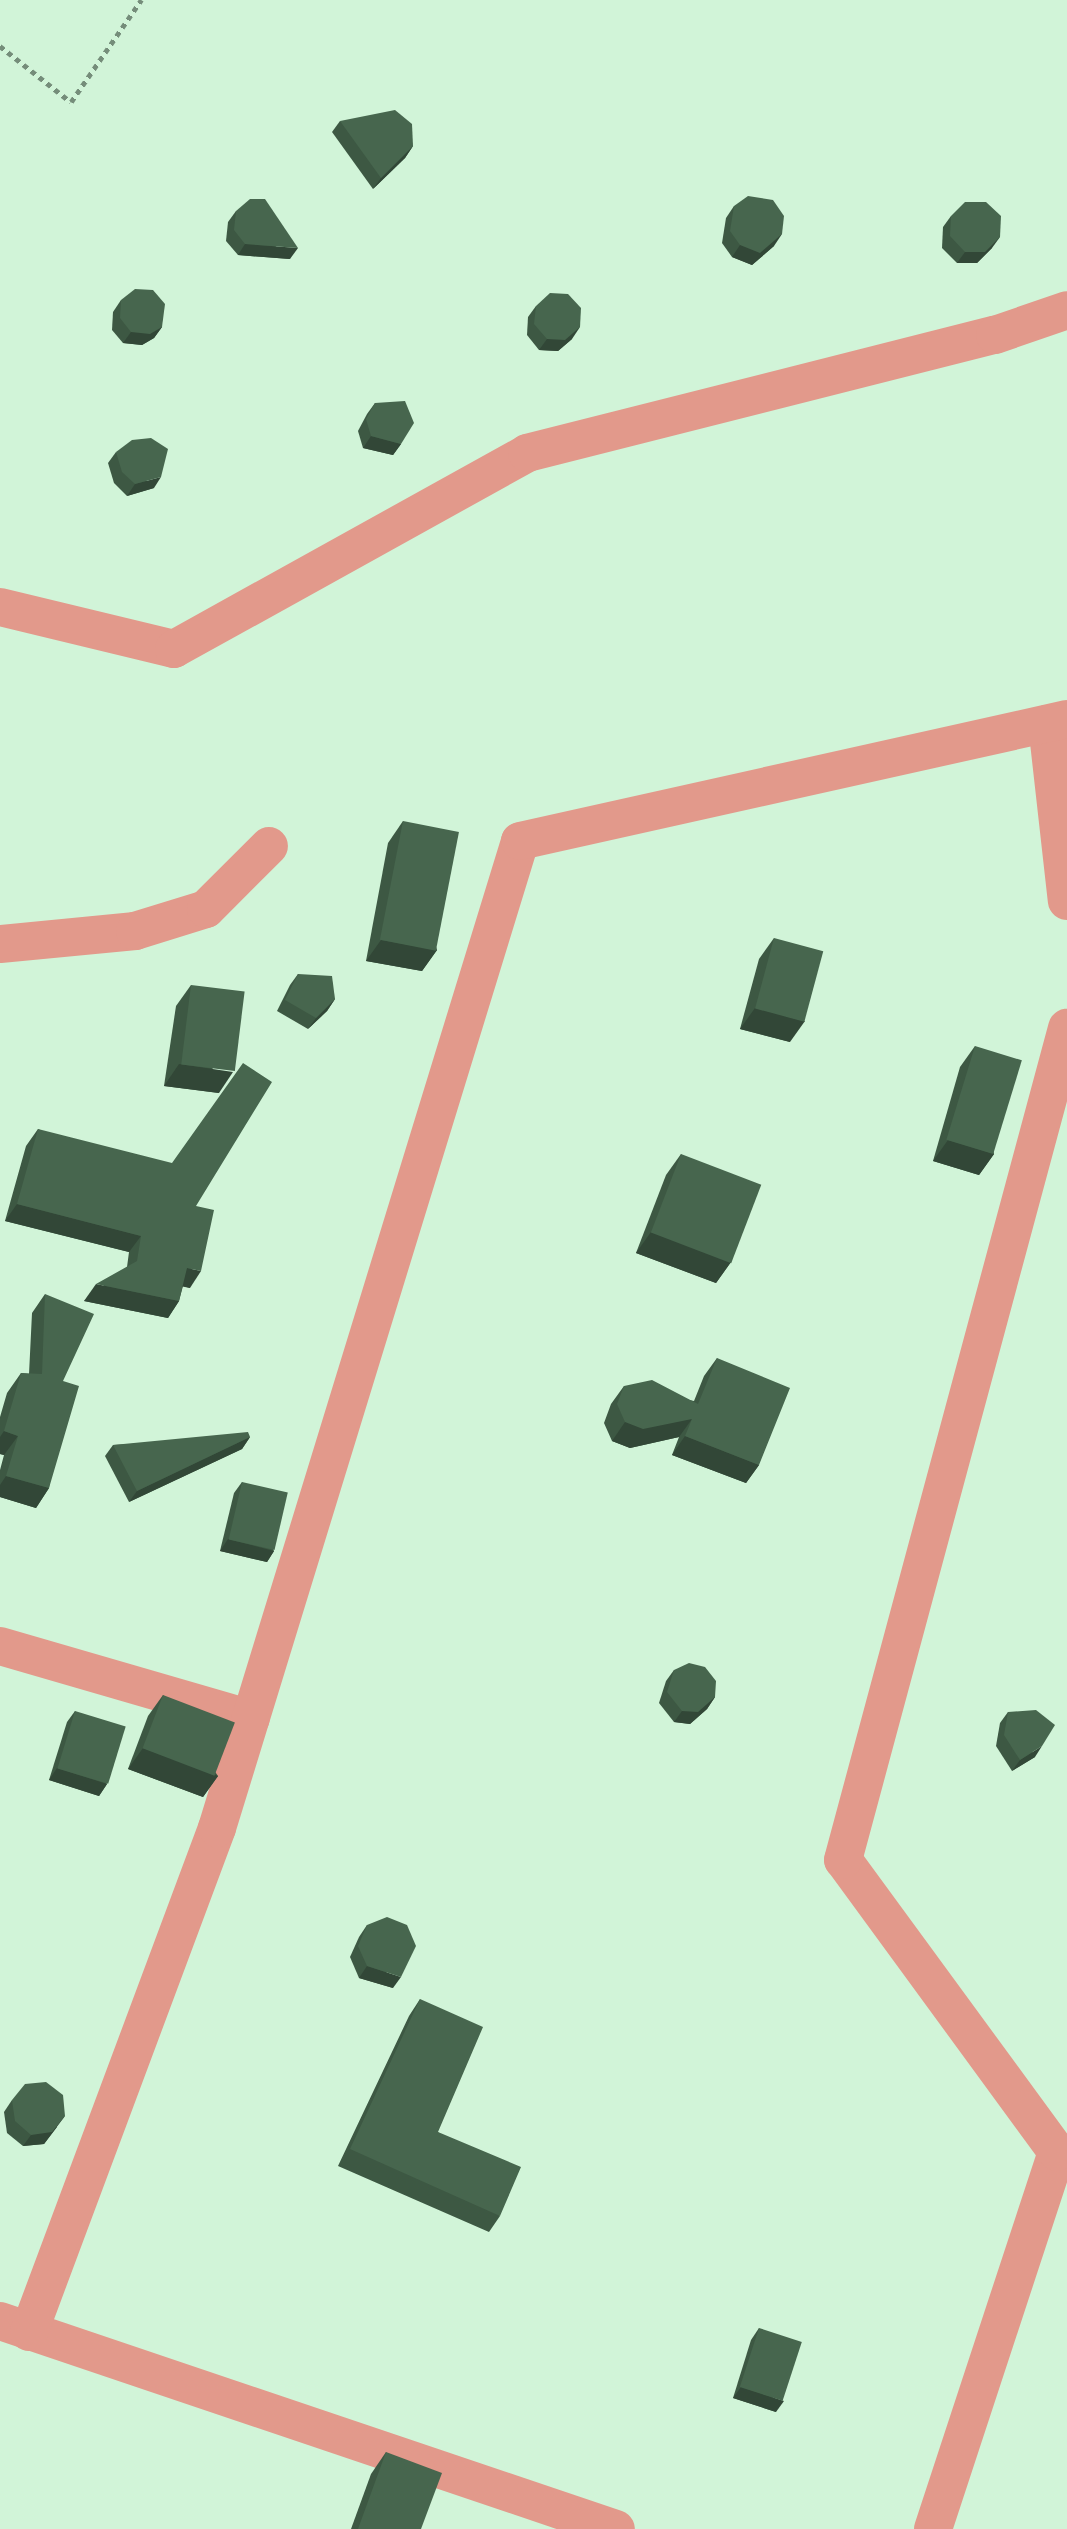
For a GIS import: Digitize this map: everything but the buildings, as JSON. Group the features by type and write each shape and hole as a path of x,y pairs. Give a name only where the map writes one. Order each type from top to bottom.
{"street":[{"path":"0,607 174,649 527,453 995,335 1067,310"},
{"path":"616,2529 265,2405 15,2326 218,1828 520,841 1057,721 1067,901"},
{"path":"0,944 135,931 206,909 269,846"},
{"path":"933,2529 1057,2152 843,1860 1067,1028"},
{"path":"0,1646 251,1719"}],"path":[{"path":"0,46 71,102 141,0"}]}
